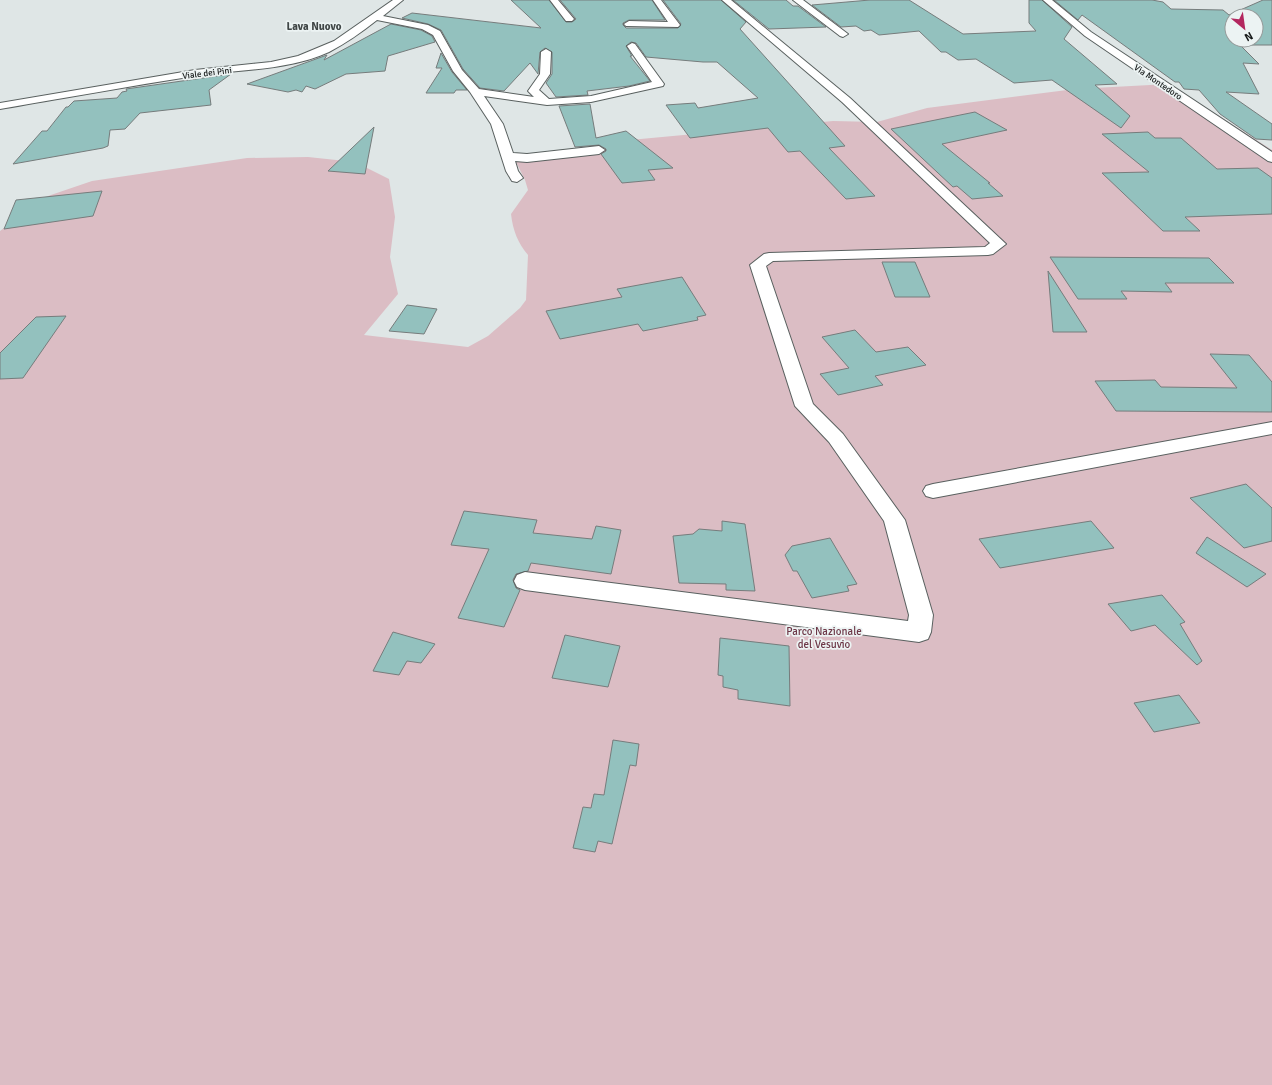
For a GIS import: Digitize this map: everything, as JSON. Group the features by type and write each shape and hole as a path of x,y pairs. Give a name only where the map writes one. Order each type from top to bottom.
{"street":[{"name":"Viale dei Pini","path":"0,106 197,73 282,64 316,54 338,42 399,0"},
{"path":"554,0 569,19"},
{"path":"629,24 675,25 657,0"},
{"path":"525,581 919,632 921,615 894,520 836,438 804,406 758,265 769,258 988,251 999,244 846,100 726,0"},
{"path":"796,0 843,34"},
{"name":"Via Montedoro","path":"1047,0 1088,34 1272,158"},
{"path":"375,17 433,30 437,33 458,71 475,92 497,124 512,171 517,178"},
{"path":"475,92 547,102 591,99 659,84 632,46"},
{"path":"546,52 545,74 533,91 547,102"},
{"path":"508,156 527,158 598,150"},
{"path":"933,490 1272,428"}],"green space":[{"name":"Parco Nazionale del Vesuvio","path":"1169,84 1272,150 1272,1085 0,1085 0,231 48,196 92,181 247,158 308,157 355,162 389,179 395,217 390,257 398,294 364,335 468,347 488,336 520,308 526,300 528,255 516,236 511,214 528,190 516,162 592,148 587,144 833,121 877,122 927,108 1075,89"}],"building":[{"path":"511,0 549,0 566,22 572,22 576,19 560,0 652,0 665,20 629,20 623,23 623,25 626,28 678,28 681,24 663,0 721,0 746,22 740,29 845,146 829,148 875,196 846,199 800,151 788,152 768,128 690,138 666,105 695,103 698,108 758,98 717,62 646,57 636,43 631,42 626,46 632,56 630,56 650,81 629,86 587,91 588,95 556,97 546,83 552,74 552,52 545,48 540,52 538,74 530,63 504,91 480,88 463,69 441,30 428,24 402,18 412,13 541,28"},
{"path":"733,0 786,0 793,6 798,6 826,27 769,29"},
{"path":"870,0 909,0 963,34 1036,31 1029,23 1029,0 1042,0 1072,27 1064,39 1117,84 1095,85 1130,116 1121,128 1052,80 1014,83 976,59 958,60 946,52 941,52 919,31 879,35 871,30 864,31 856,26 841,27 812,5"},
{"path":"1054,0 1152,0 1163,2 1171,9 1223,10 1224,48 1243,48 1259,64 1243,63 1259,94 1226,92 1272,124 1272,140 1256,139 1220,114 1199,90 1184,89 1179,82 1175,82 1082,15 1078,20"},
{"path":"1263,0 1272,0 1272,45 1264,45 1264,8 1245,8"},
{"path":"391,24 421,30 432,36 435,42 388,56 385,71 346,74 315,89 306,86 302,92 296,90 288,92 247,84 327,55 324,60"},
{"path":"441,53 452,72 467,90 456,90 454,93 426,93 442,68 436,68"},
{"path":"231,74 209,90 211,105 140,113 125,129 110,130 108,146 13,164 42,131 47,131 66,107 74,101 117,98 122,92 127,91 126,89"},
{"path":"590,104 596,138 626,131 673,168 648,170 655,180 622,183 601,154 606,151 606,149 599,145 575,147 559,106"},
{"path":"975,112 1007,130 942,144 990,183 988,183 1003,196 972,199 957,186 953,187 891,129"},
{"path":"374,127 365,174 328,171"},
{"path":"1148,132 1155,138 1181,138 1217,169 1258,168 1272,178 1272,214 1185,217 1200,231 1163,231 1102,173 1149,172 1102,134"},
{"path":"102,191 93,216 4,229 16,200"},
{"path":"1050,257 1209,258 1234,283 1165,283 1172,292 1121,291 1127,299 1078,299"},
{"path":"882,262 915,262 930,297 895,297"},
{"path":"1048,271 1087,332 1053,332"},
{"path":"682,277 706,315 697,317 698,320 643,331 638,324 560,339 546,311 622,297 617,289"},
{"path":"407,305 437,309 424,334 389,331"},
{"path":"66,316 23,378 0,379 0,353 36,317"},
{"path":"855,330 876,352 908,347 926,365 875,376 883,385 838,395 820,374 849,368 822,337"},
{"path":"1210,354 1249,355 1272,382 1272,412 1116,411 1095,381 1155,380 1161,387 1237,388"},
{"path":"1246,484 1272,508 1272,541 1244,548 1190,498"},
{"path":"464,511 537,520 533,533 592,539 596,526 621,530 611,574 531,563 528,571 516,574 513,580 516,588 520,590 504,627 458,618 489,549 451,545"},
{"path":"722,521 745,524 755,591 726,590 726,584 679,583 673,536 693,534 699,529 722,531"},
{"path":"1091,521 1114,548 1000,568 979,539"},
{"path":"1207,537 1266,574 1247,587 1196,553"},
{"path":"830,538 857,584 847,586 849,591 812,598 797,571 793,571 785,555 792,546"},
{"path":"1162,595 1185,622 1180,624 1202,661 1197,665 1155,625 1131,631 1108,604"},
{"path":"393,632 435,644 421,663 407,661 399,675 373,671"},
{"path":"565,635 620,646 608,687 552,678"},
{"path":"720,638 789,646 790,706 738,699 738,690 723,687 723,676 718,675"},
{"path":"1179,695 1200,723 1154,732 1134,703"},
{"path":"613,740 639,744 636,766 630,765 612,844 598,841 595,852 573,848 583,807 591,808 594,794 604,795"}],"district":[{"name":"Lava Nuovo","path":"314,26"}]}
